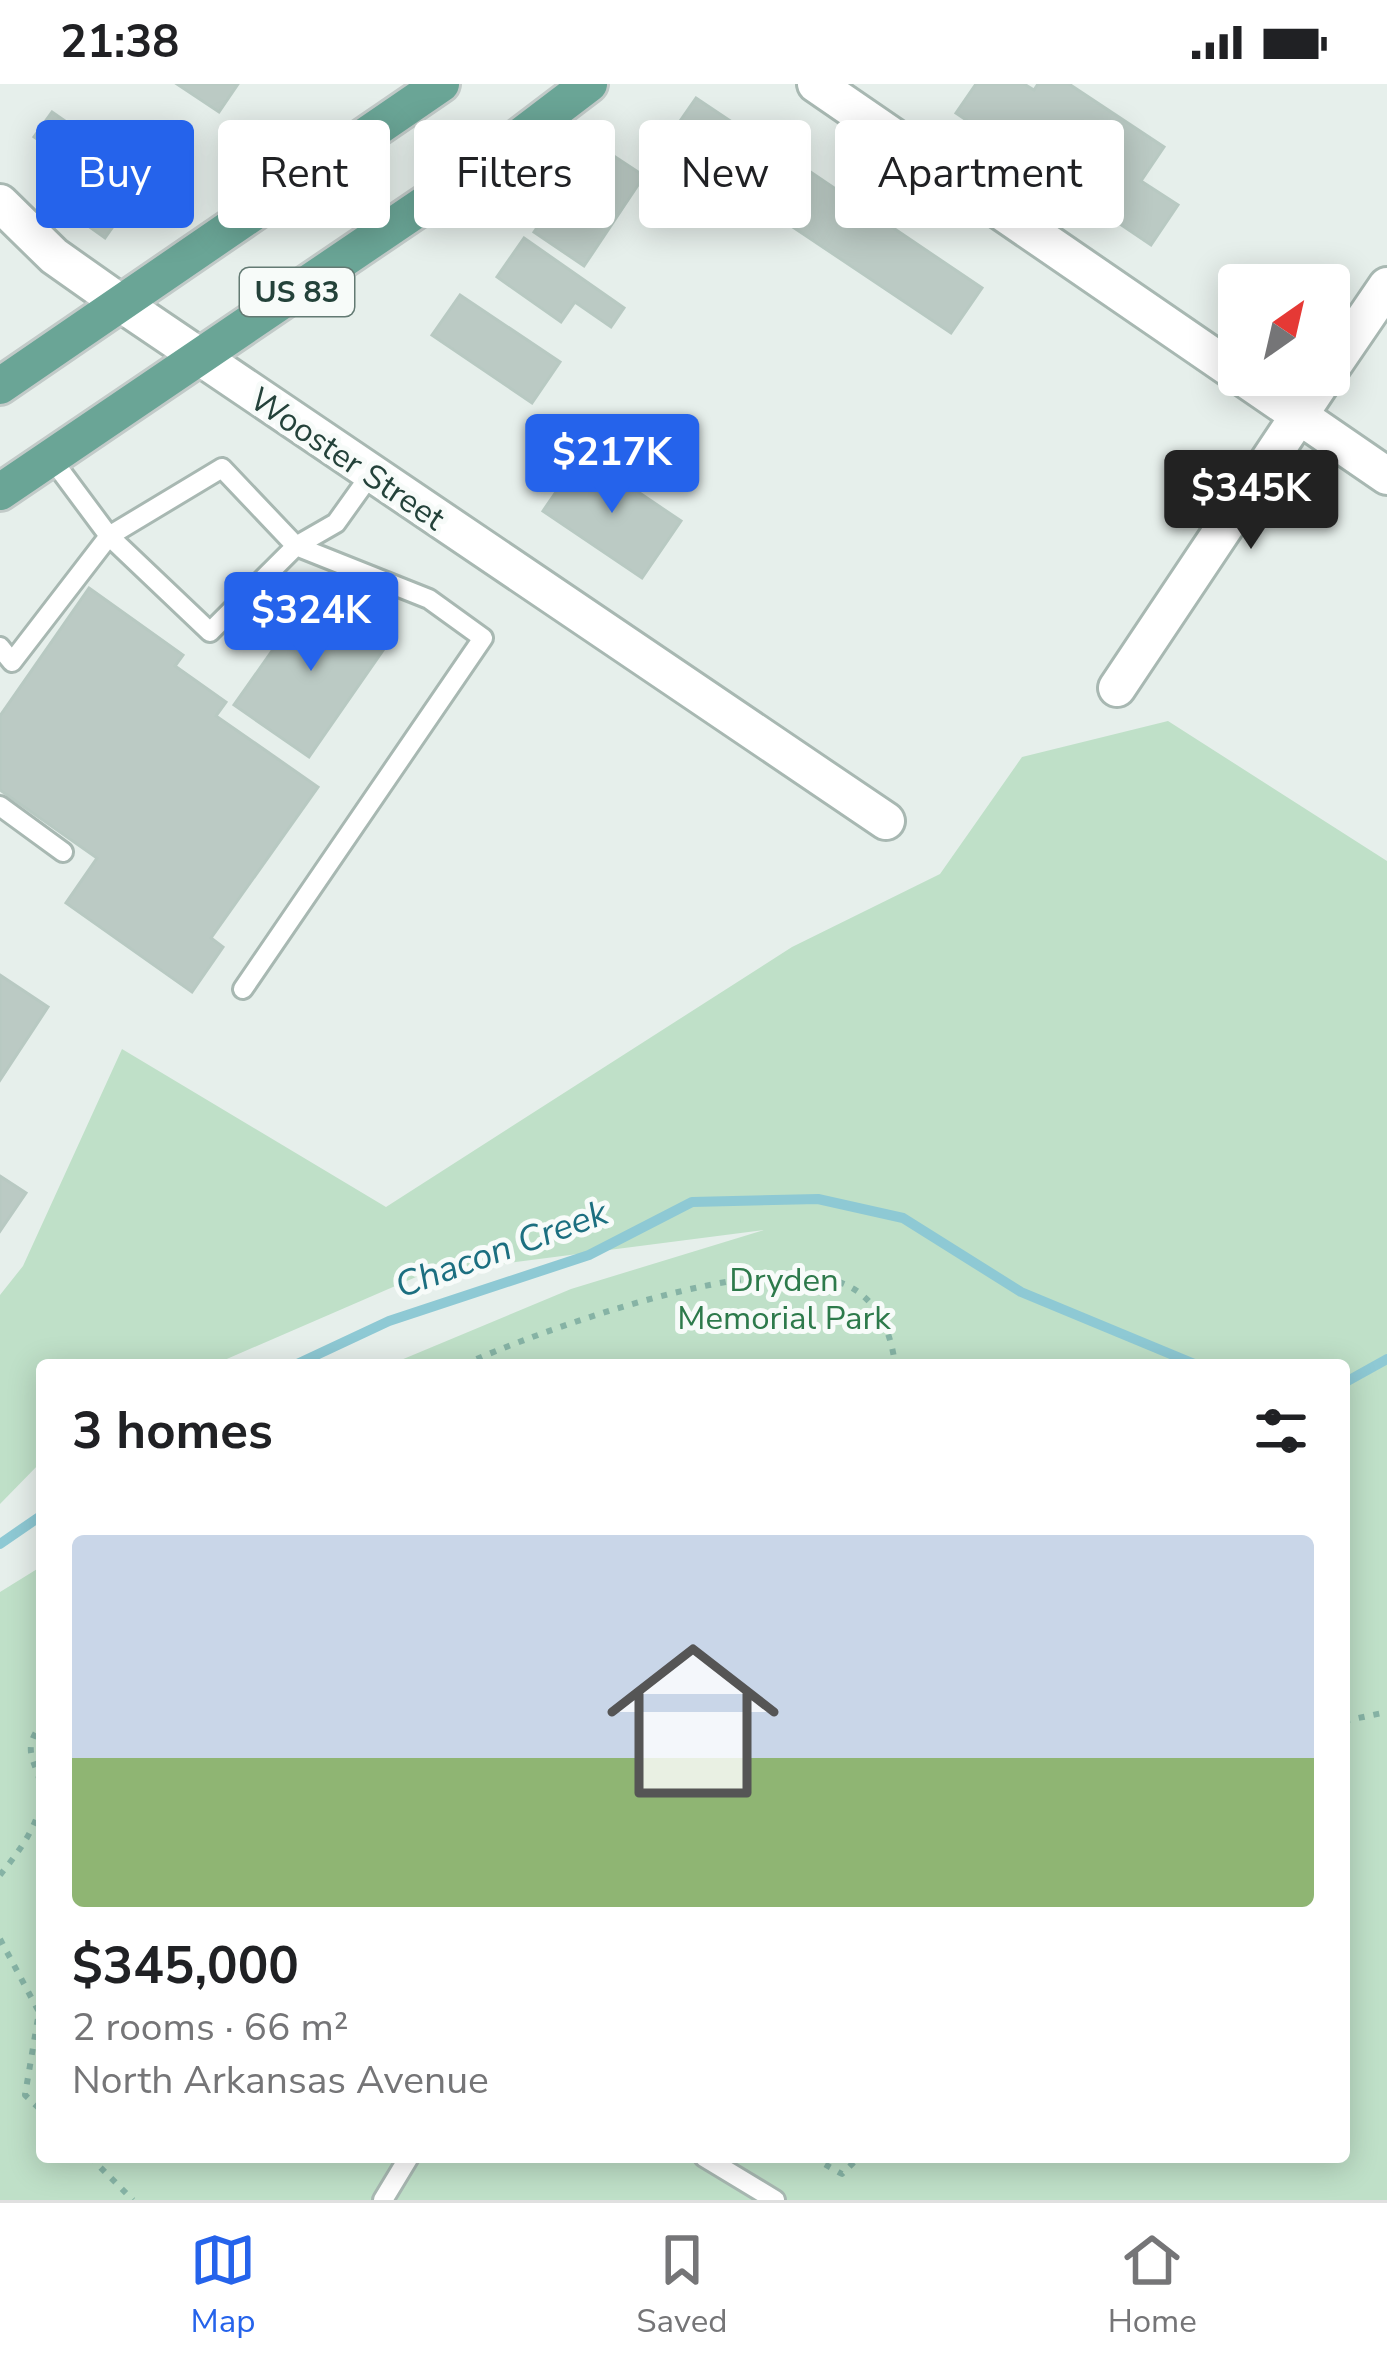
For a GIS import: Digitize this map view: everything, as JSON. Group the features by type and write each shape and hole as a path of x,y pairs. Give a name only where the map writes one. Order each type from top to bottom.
{"main road":[{"name":"US 83","path":"0,386 441,84"},
{"name":"US 83","path":"0,492 484,164 589,84"}],"street":[{"path":"816,84 1387,476"},
{"name":"Wooster Street","path":"0,203 54,256 122,304 886,821"},
{"path":"1350,341 1387,286"},
{"path":"1117,688 1312,396"}],"lane":[{"path":"51,458 109,536 210,632 296,546 336,524 371,473"},
{"path":"4,660 109,536 222,468 296,546 428,599 484,638 243,989"},
{"path":"0,806 63,851"},
{"path":"383,2200 405,2163"},
{"path":"714,2163 775,2200"}],"path":[{"path":"476,1359 604,1312 724,1284 793,1274 823,1277 859,1292 891,1337 894,1359"},
{"path":"1350,1720 1387,1712"},
{"path":"36,1731 30,1758 36,1774"},
{"path":"0,1875 19,1852 36,1818"},
{"path":"0,1939 36,2006"},
{"path":"36,2030 25,2095 36,2105"},
{"path":"96,2163 133,2200"},
{"path":"823,2163 842,2174 853,2163"}],"green space":[{"name":"Dryden Memorial Park","path":"1168,721 1387,861 1387,2200 0,2200 0,1592 36,1570 36,2163 1350,2163 1350,1359 403,1359 571,1289 764,1230 423,1274 227,1359 36,1359 36,1467 0,1504 0,1295 23,1266 122,1049 386,1207 792,947 940,874 1022,757"}],"building":[{"path":"177,84 238,84 219,112"},
{"path":"976,84 1024,84 1034,90 1038,84 1069,84 1123,120 966,120 956,113"},
{"path":"696,98 729,120 681,120"},
{"path":"1124,120 1164,147 1141,181 1178,205 1151,245 1124,227"},
{"path":"615,157 639,173 639,184 615,220"},
{"path":"811,172 835,189 835,228 893,228 982,288 951,333 794,228 811,228"},
{"path":"91,228 112,228 105,238"},
{"path":"537,228 609,228 584,266 534,232"},
{"path":"524,238 624,308 611,327 575,302 561,322 497,277"},
{"path":"460,295 560,362 532,403 432,335"},
{"path":"582,454 681,521 642,578 543,511"},
{"path":"89,588 183,655 175,666 226,702 216,716 318,787 211,938 223,947 192,992 66,903 97,858 0,790 0,716"},
{"path":"314,591 388,643 309,757 234,705"},
{"path":"0,975 48,1007 0,1080"},
{"path":"0,1176 26,1193 0,1231"}],"waterway":[{"name":"Chacon Creek","path":"308,1359 389,1321 589,1255 692,1202 818,1199 903,1218 1021,1292 1183,1359"},
{"name":"Chacon Creek","path":"1350,1380 1387,1359"},
{"name":"Chacon Creek","path":"0,1544 36,1519"}]}
